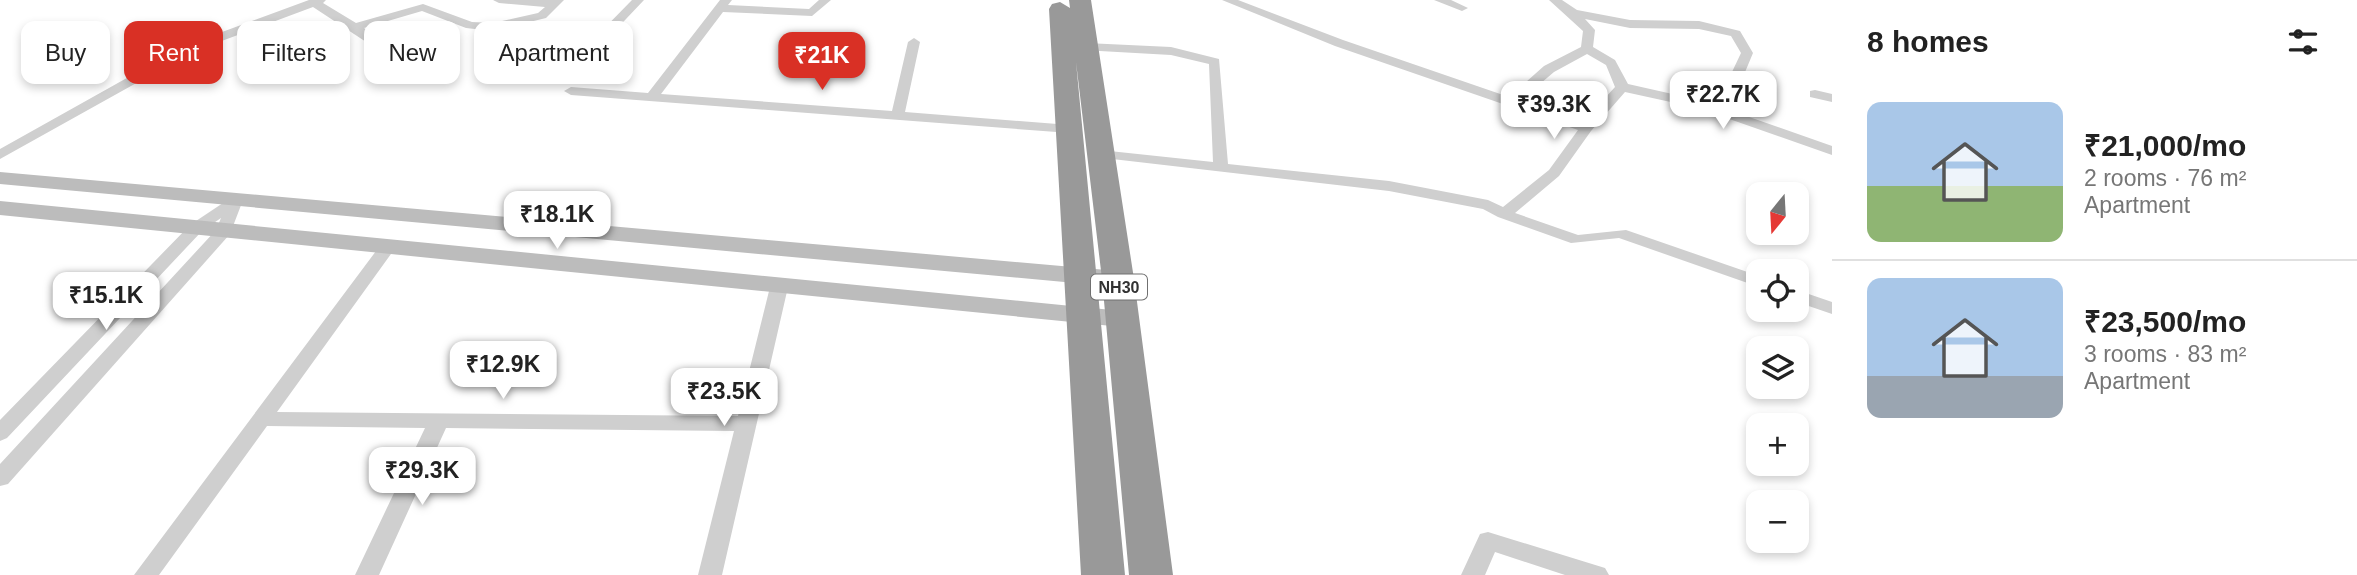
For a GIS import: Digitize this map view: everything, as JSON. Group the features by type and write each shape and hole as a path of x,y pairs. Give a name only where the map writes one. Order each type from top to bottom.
{"highway":[{"name":"NH30","path":"1059,0 1086,317 1102,575"},
{"name":"NH30","path":"1080,0 1118,279 1152,575"}],"street":[{"path":"499,0 556,2"},
{"path":"618,21 639,0"},
{"path":"652,97 723,4 812,13 825,0"},
{"path":"1228,0 1339,43 1586,128"},
{"path":"1440,0 1462,8"},
{"path":"1555,0 1573,13 1589,30 1587,49"},
{"path":"0,155 188,49 316,1 364,34"},
{"path":"355,27 423,7 470,25 493,27 542,16 556,2"},
{"path":"1573,13 1630,24 1699,25 1736,34 1747,52 1738,74 1702,105"},
{"path":"898,115 914,42"},
{"path":"1086,47 1169,52 1207,57 1215,62 1221,167"},
{"path":"1511,102 1549,69 1587,49"},
{"path":"1587,49 1603,56 1617,67 1622,87"},
{"path":"1622,87 1702,105 1832,151"},
{"path":"1504,214 1554,173 1586,128 1622,87"},
{"path":"570,91 1070,129"},
{"path":"1815,94 1832,99"},
{"path":"1100,154 1390,186 1488,205 1504,214 1577,240 1620,233 1746,277"},
{"path":"0,178 1082,278 1118,279"},
{"path":"0,433 196,228 235,200"},
{"path":"0,478 224,231 235,200"},
{"path":"0,208 1122,319"},
{"path":"146,575 388,247"},
{"path":"710,575 779,287"},
{"path":"1809,300 1832,308"},
{"path":"260,419 746,424"},
{"path":"367,575 439,421"},
{"path":"1473,575 1488,541 1590,574"}]}
